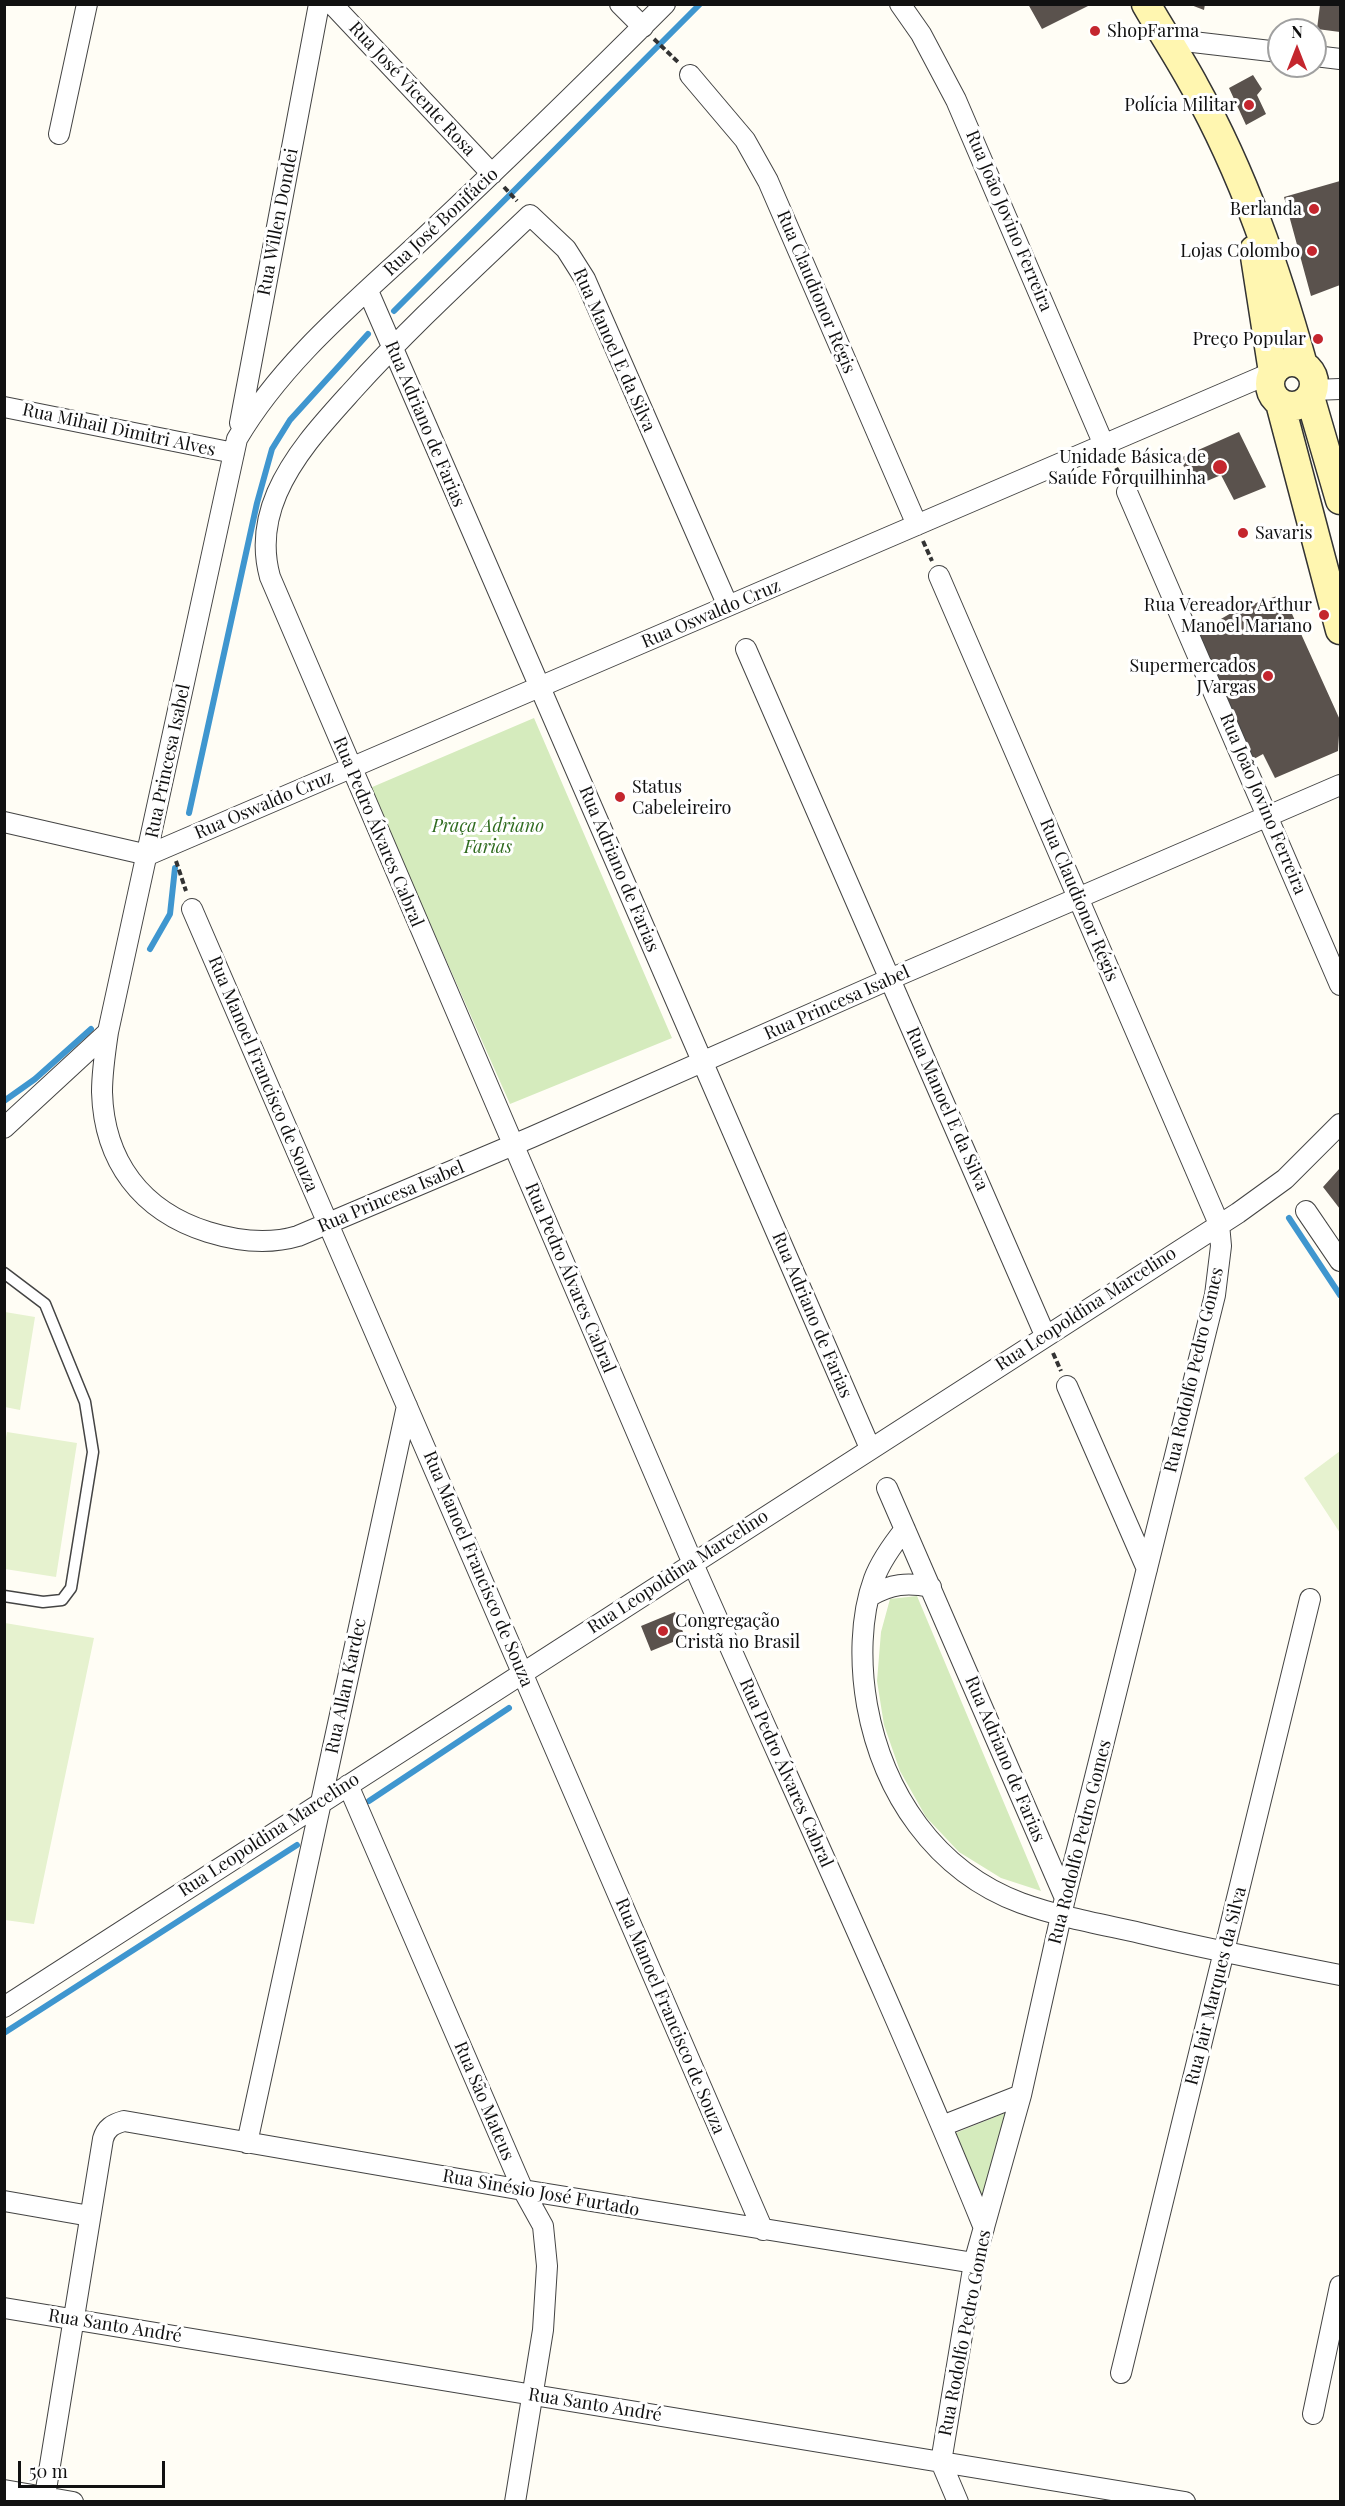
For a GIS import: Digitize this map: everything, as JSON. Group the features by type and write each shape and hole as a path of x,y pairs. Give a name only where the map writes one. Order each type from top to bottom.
{"main road":[{"path":"1146,4 1200,96 1245,191 1317,385 1341,500"},
{"path":"1245,191 1274,372"},
{"path":"1317,385 1290,362 1278,367 1274,372 1270,387 1280,403 1333,569 1341,630"},
{"path":"1280,403 1300,405 1317,385"}],"street":[{"path":"59,134 87,4"},
{"name":"Rua Willen Dondei","path":"235,446 320,4"},
{"name":"Rua José Vicente Rosa","path":"332,4 492,174"},
{"path":"621,4 643,27"},
{"name":"Rua José Bonifácio","path":"235,446 256,407 295,361 492,174 665,4"},
{"name":"Rua João Jovino Ferreira","path":"900,4 921,34 956,99 1104,444"},
{"path":"1167,39 1267,51"},
{"name":"Rua Claudionor Régis","path":"690,75 746,140 763,170 917,525"},
{"path":"392,347 530,215"},
{"name":"Rua Manoel E da Silva","path":"530,215 566,249 585,279 728,606"},
{"name":"Rua Adriano de Farias","path":"368,291 870,1448"},
{"name":"Rua Pedro Álvares Cabral","path":"392,347 319,428 289,470 270,515 264,547 270,577 693,1563 942,2126 984,2228"},
{"name":"Rua Oswaldo Cruz","path":"148,855 1274,372"},
{"name":"Rua Mihail Dimitri Alves","path":"4,406 235,446"},
{"name":"Rua Princesa Isabel","path":"235,446 108,1032 103,1074 106,1122 119,1162 139,1193 154,1205 199,1229 246,1240 281,1241 328,1224 1341,785"},
{"name":"Rua João Jovino Ferreira","path":"1127,492 1341,985"},
{"name":"Rua Claudionor Régis","path":"939,576 1219,1224"},
{"name":"Rua Manoel E da Silva","path":"746,649 1045,1335"},
{"path":"4,822 148,855"},
{"name":"Rua Manoel Francisco de Souza","path":"192,909 763,2230"},
{"path":"4,1128 108,1032"},
{"name":"Rua Leopoldina Marcelino","path":"4,2007 1219,1224 1285,1179 1341,1124"},
{"path":"1306,1211 1341,1261"},
{"name":"Rua Rodolfo Pedro Gomes","path":"941,2462 974,2263 1021,2095 1063,1907 1215,1296 1221,1246 1219,1224"},
{"path":"1067,1386 1147,1569"},
{"name":"Rua Allan Kardec","path":"247,2143 407,1406"},
{"name":"Rua Adriano de Farias","path":"887,1488 931,1587 1063,1907"},
{"path":"905,1528 881,1563 870,1596 862,1661 871,1728 879,1754 901,1802 934,1846 969,1877 1021,1903 1063,1907 1224,1952 1341,1975"},
{"path":"870,1596 894,1584 915,1583 931,1587"},
{"name":"Rua Jair Marques da Silva","path":"1121,2373 1311,1599"},
{"name":"Rua São Mateus","path":"348,1785 523,2190 539,2215 546,2242 546,2300 515,2502"},
{"path":"942,2126 1021,2095"},
{"name":"Rua Sinésio José Furtado","path":"90,2216 105,2132 110,2126 124,2121 523,2190 974,2263"},
{"path":"4,2201 90,2216 44,2499"},
{"path":"1313,2414 1335,2345 1341,2286"},
{"name":"Rua Santo André","path":"4,2308 1185,2502"},
{"path":"941,2462 958,2502"},
{"path":"4,2490 44,2499 73,2502"}],"lane":[{"path":"4,1273 45,1304 84,1402 93,1452 71,1588 62,1600 43,1602 4,1596"}],"path":[{"path":"643,27 690,75"},
{"path":"492,174 530,215"},
{"path":"1104,444 1127,492"},
{"path":"917,525 939,576"},
{"path":"171,845 192,909"},
{"path":"1045,1335 1067,1386"}],"green space":[{"name":"Praça Adriano Farias","path":"534,718 672,1038 510,1104 370,788"},
{"path":"5,1312 35,1317 20,1410 5,1407"},
{"path":"7,1432 77,1443 56,1577 5,1569 4,1449"},
{"path":"1340,1451 1340,1533 1304,1478"},
{"path":"917,1596 1041,1891 1001,1878 959,1852 926,1817 900,1771 884,1725 877,1681 881,1632 890,1599"},
{"path":"5,1623 94,1638 34,1924 5,1920"},
{"path":"1010,2111 991,2200 979,2198 953,2134"}],"building":[{"path":"1028,4 1092,4 1042,29"},
{"path":"1205,4 1204,10 1191,5"},
{"path":"1320,5 1340,5 1340,32 1327,30 1327,18 1318,18"},
{"name":"Polícia Militar","path":"1253,75 1262,89 1257,95 1266,114 1246,125 1229,88"},
{"path":"1340,181 1340,285 1311,296 1284,197"},
{"name":"Unidade Básica de Saúde Forquilhinha","path":"1239,432 1266,487 1234,500 1221,475 1193,487 1180,458"},
{"name":"Supermercados JVargas","path":"1283,594 1340,720 1338,751 1275,778 1263,754 1252,760 1197,633 1238,609"},
{"path":"1340,1168 1340,1209 1323,1187"},
{"name":"Congregação Cristã no Brasil","path":"675,1612 685,1637 651,1651 641,1626"}],"waterway":[{"path":"394,311 700,4"},
{"path":"189,813 257,503 272,449 290,420 368,334"},
{"path":"150,949 170,914 175,868"},
{"path":"4,1101 35,1079 91,1029"},
{"path":"1289,1218 1340,1295"},
{"path":"369,1801 509,1708"},
{"path":"4,2033 297,1845"}],"place":[{"name":"ShopFarma","path":"1095,31"},
{"name":"Polícia Militar","path":"1249,105"},
{"name":"Berlanda","path":"1314,209"},
{"name":"Lojas Colombo","path":"1312,251"},
{"name":"Preço Popular","path":"1318,339"},
{"name":"Unidade Básica de Saúde Forquilhinha","path":"1220,467"},
{"name":"Savaris","path":"1243,533"},
{"name":"Rua Vereador Arthur Manoel Mariano","path":"1324,615"},
{"name":"Supermercados JVargas","path":"1268,676"},
{"name":"Status Cabeleireiro","path":"620,797"},
{"name":"Congregação Cristã no Brasil","path":"663,1631"}]}
